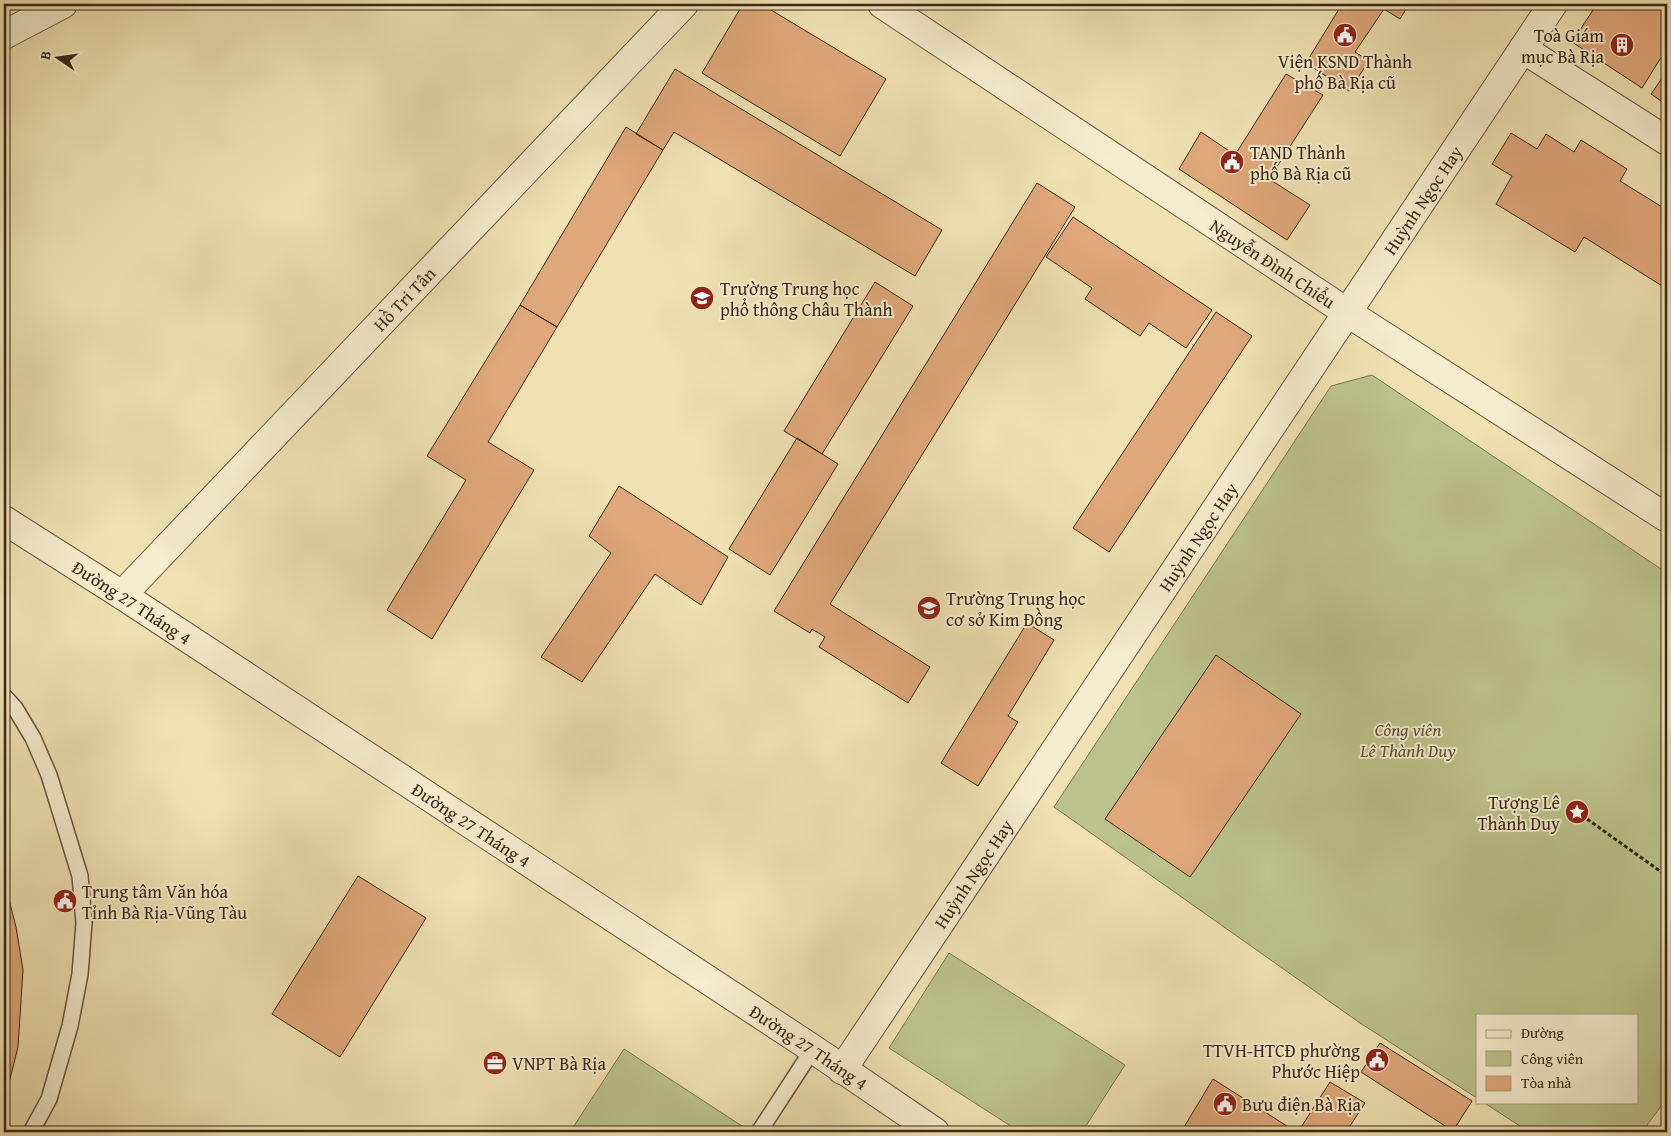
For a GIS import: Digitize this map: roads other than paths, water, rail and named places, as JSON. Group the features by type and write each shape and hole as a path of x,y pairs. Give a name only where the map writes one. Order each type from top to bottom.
{"street":[{"path":"4,35 63,4"},
{"name":"Hồ Tri Tân","path":"122,595 684,4"},
{"name":"Nguyễn Đình Chiểu","path":"882,4 1348,313 1667,518"},
{"name":"Huỳnh Ngọc Hay","path":"842,1070 1553,4"},
{"path":"1523,49 1667,141"},
{"name":"Đường 27 Tháng 4","path":"4,520 122,595 813,1049 935,1132"}],"lane":[{"path":"4,696 15,708 33,738 49,775 80,876 84,923 80,974 70,1026 49,1099 31,1132"},
{"path":"759,1132 813,1049"}],"place":[{"name":"Viện KSND Thành phố Bà Rịa cũ","path":"1345,35"},
{"name":"Toà Giám mục Bà Rịa","path":"1622,45"},
{"name":"TAND Thành phố Bà Rịa cũ","path":"1232,162"},
{"name":"Trường Trung học phổ thông Châu Thành","path":"702,298"},
{"name":"Trường Trung học cơ sở Kim Đồng","path":"929,608"},
{"name":"Tượng Lê Thành Duy","path":"1577,812"},
{"name":"Trung tâm Văn hóa Tỉnh Bà Rịa-Vũng Tàu","path":"65,901"},
{"name":"TTVH-HTCĐ phường Phước Hiệp","path":"1377,1060"},
{"name":"VNPT Bà Rịa","path":"495,1063"},
{"name":"Bưu điện Bà Rịa","path":"1225,1104"}],"park label":[{"name":"Công viên Lê Thành Duy","path":"1408,740"}]}
